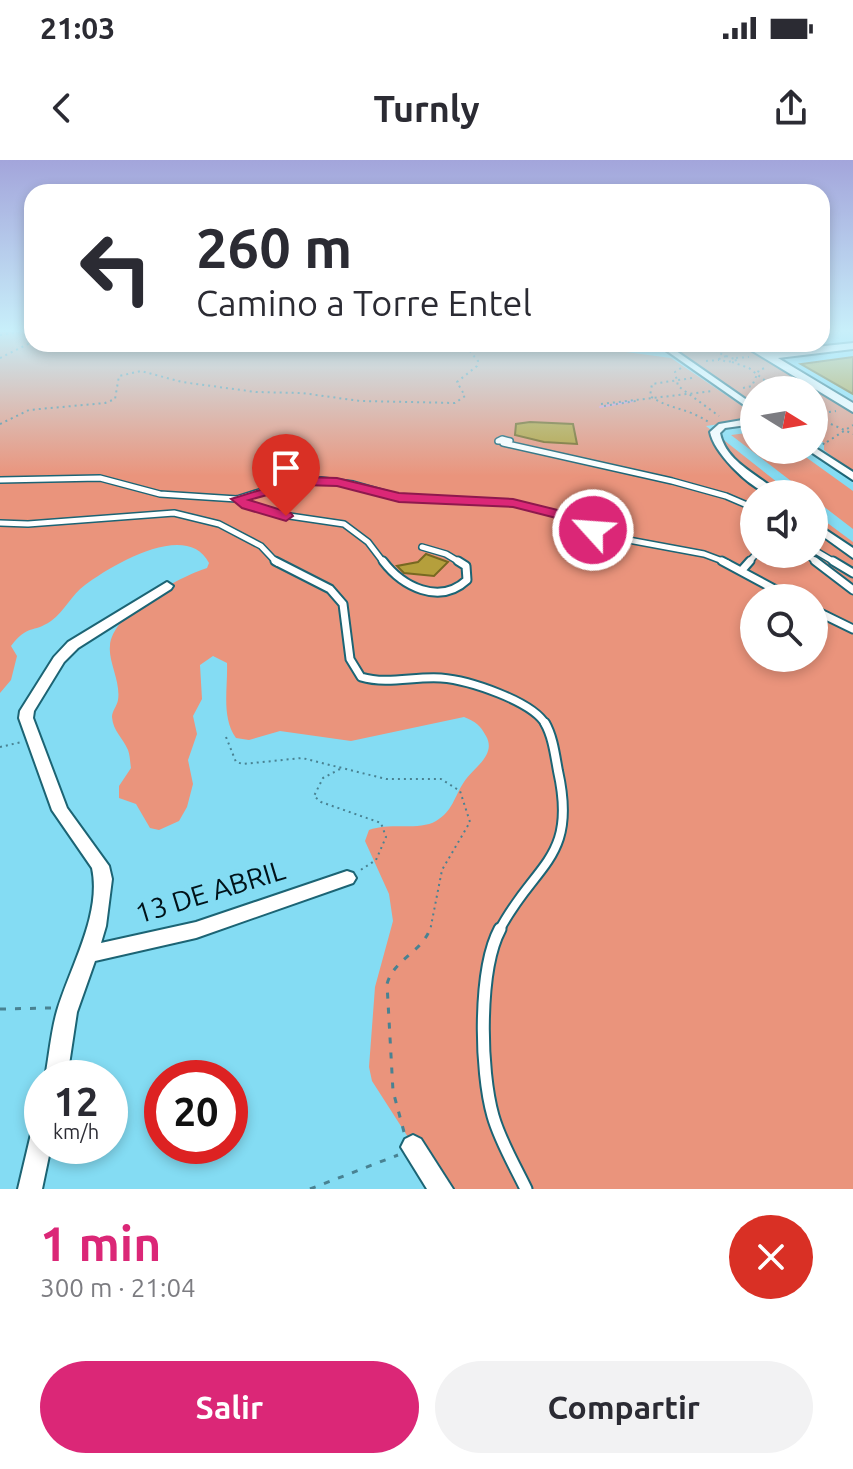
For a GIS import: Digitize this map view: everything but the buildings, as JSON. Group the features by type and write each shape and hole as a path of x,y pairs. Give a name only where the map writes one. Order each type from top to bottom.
{"main road":[{"path":"801,380 853,408"}],"street":[{"path":"712,380 740,399"},
{"path":"740,423 718,428 715,439 722,452 757,480"},
{"path":"828,460 853,477"},
{"path":"828,535 853,554"},
{"path":"59,1060 69,1008 99,915 103,879 100,866 60,810 26,718 27,711 59,660 73,645 167,586"},
{"name":"13 DE ABRIL","path":"87,954 196,930 347,878"},
{"path":"413,1147 441,1189"},
{"path":"30,1189 35,1164"}],"lane":[{"path":"506,442 517,447 661,476 740,502"},
{"path":"0,480 100,478 160,494 237,499 285,484 321,480 353,484 399,497 513,503 573,518 607,536 704,554 766,584"},
{"path":"237,499 286,516 345,524 365,540 392,575 422,590 446,591 462,585 469,573 466,566 459,560 422,547"},
{"path":"0,523 28,524 174,513 219,524 261,546 277,563 330,589 343,604 350,659 361,677 377,682 442,678 476,686 523,704 543,719 549,730 564,798 562,833 553,856 512,905 494,940 488,965 483,1059 493,1117 526,1189"},
{"path":"828,558 853,573"},
{"path":"824,568 853,590"},
{"path":"828,617 853,629"}],"path":[{"path":"0,424 29,410 95,404 115,399 118,380"},
{"path":"175,380 256,392 302,393 360,401 455,403 465,396 457,382 459,380"},
{"path":"671,380 652,384 649,389 652,398 660,403 692,410 718,428"},
{"path":"676,380 678,386 730,424"},
{"path":"738,389 752,386 754,380"},
{"path":"637,400 606,407 601,404 726,389"},
{"path":"828,423 853,434"},
{"path":"828,442 853,425"},
{"path":"226,737 236,762 243,765 254,766 292,757 383,778 434,776 459,789 467,804 470,822 443,869 433,896 433,922 424,942 391,972 385,1003 392,1045 392,1085 397,1118 413,1147 368,1169 310,1189"},
{"path":"0,747 35,740"},
{"path":"342,768 323,778 314,790 314,796 321,802 381,823 386,837 376,860 347,878"},
{"path":"0,1009 69,1008"}],"shaded area":[{"path":"0,380 704,380 740,405 740,421 706,426 740,453 740,464 754,464 774,480 740,480 740,568 828,568 828,523 853,542 853,1189 435,1189 415,1148 372,1081 369,1067 375,987 393,921 389,894 365,841 369,830 421,826 442,817 486,755 489,743 480,726 464,717 351,741 280,731 249,740 236,738 228,721 227,663 213,656 200,665 202,699 193,716 197,734 188,760 193,784 187,807 179,821 159,830 150,828 136,804 119,798 119,786 131,768 128,750 113,722 118,693 110,646 122,621 134,609 180,579 207,568 209,563 198,551 184,545 149,550 130,558 85,585 45,625 22,634 11,646 17,656 11,680 0,693"},
{"path":"718,380 740,380 740,395"},
{"path":"828,396 853,411 853,473 828,453"},
{"path":"769,464 815,464 853,491 853,529 828,510 828,480 790,480"}],"waterway":[{"path":"600,407 633,401"}],"route":[{"path":"286,516 237,499 285,484 321,480 353,484 399,497 513,503 573,518 593,530"}]}
